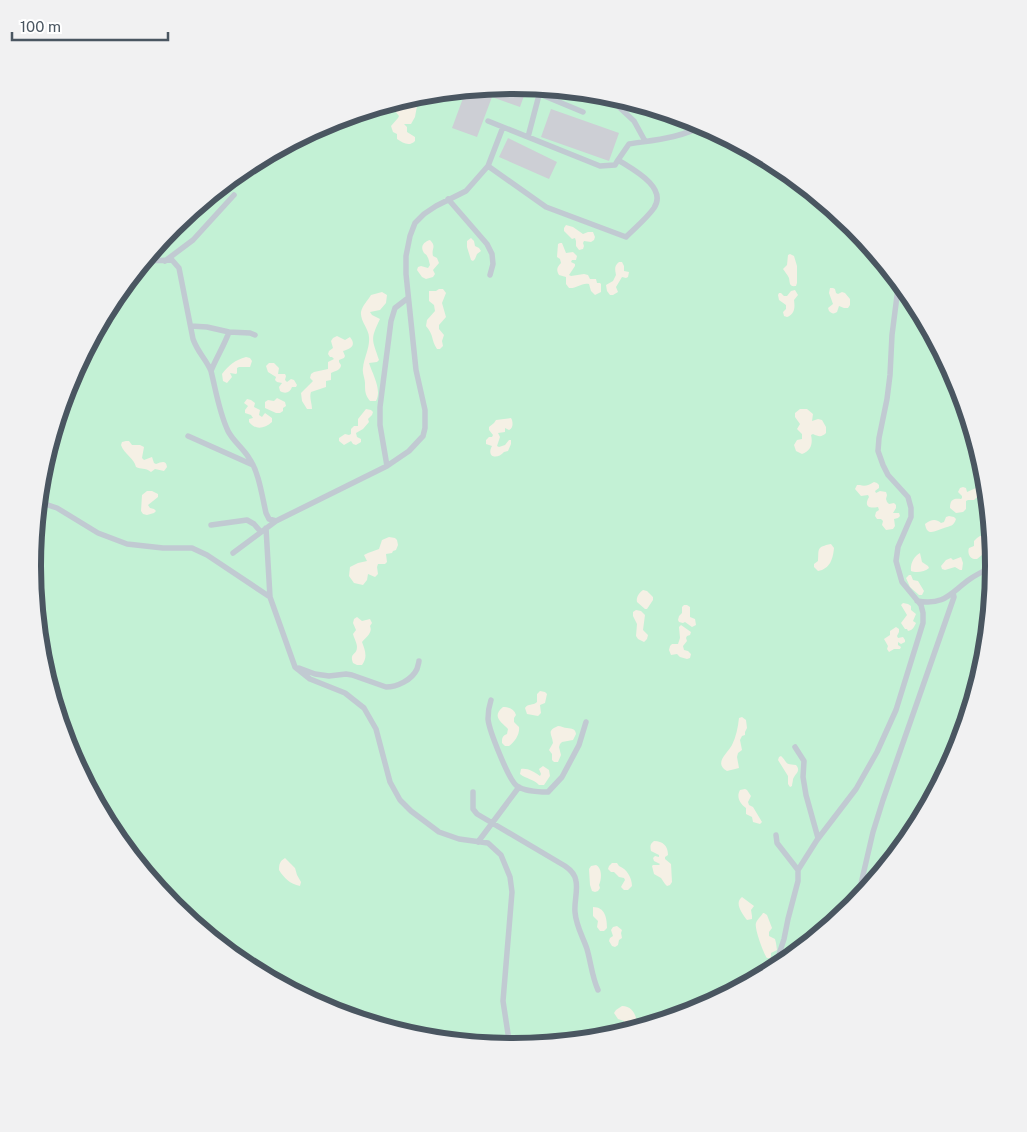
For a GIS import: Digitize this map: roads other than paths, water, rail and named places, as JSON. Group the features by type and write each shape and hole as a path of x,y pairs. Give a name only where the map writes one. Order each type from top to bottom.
{"lane":[{"path":"528,137 539,95 583,112"},
{"path":"618,106 634,121 645,141"},
{"path":"488,121 600,166 616,165 629,144 662,139 694,130"},
{"path":"233,553 276,521 387,466 409,451 423,436 425,410 416,370 408,298 406,256 410,236 415,223 424,214 466,191 488,166 503,127"},
{"path":"488,166 546,207 626,237 654,208 658,198 655,189 642,175 618,160"},
{"path":"165,261 193,240 234,195"},
{"path":"448,200 487,244 492,254 493,264 490,275"},
{"path":"153,262 172,260 179,268 197,350 211,371 228,432 250,458 266,513 269,519 276,521"},
{"path":"778,958 798,881 798,870 818,838 856,789 877,752 896,710 923,623 923,613 920,605 902,582 896,561 898,547 911,517 911,508 908,497 888,475 878,451 878,438 890,376 892,335 897,292"},
{"path":"387,466 380,425 380,407 391,321 395,308 408,298"},
{"path":"191,326 254,335"},
{"path":"211,371 229,332"},
{"path":"188,436 253,465"},
{"path":"45,504 57,508 98,532 127,544 163,548 192,548 207,555 270,597"},
{"path":"211,525 248,520 263,530"},
{"path":"263,530 270,597 295,667 310,679 345,694 364,708 376,730 390,782 400,800 411,811 439,832 459,839 488,843 502,855 510,877 512,892 503,1000 509,1038"},
{"path":"917,601 937,601 947,597 972,577 986,570"},
{"path":"862,885 873,832 883,800 951,606 954,597 953,593"},
{"path":"295,667 315,674 329,676 346,674 386,687 392,687 413,674 417,670 419,661"},
{"path":"490,700 488,721 510,776 517,786 534,792 548,792 562,777 579,744 586,722"},
{"path":"795,747 804,761 803,777 806,795 818,838"},
{"path":"478,842 519,787"},
{"path":"473,792 473,809 477,814 573,872 576,881 575,912 598,990"},
{"path":"776,835 777,843 798,870"}]}
